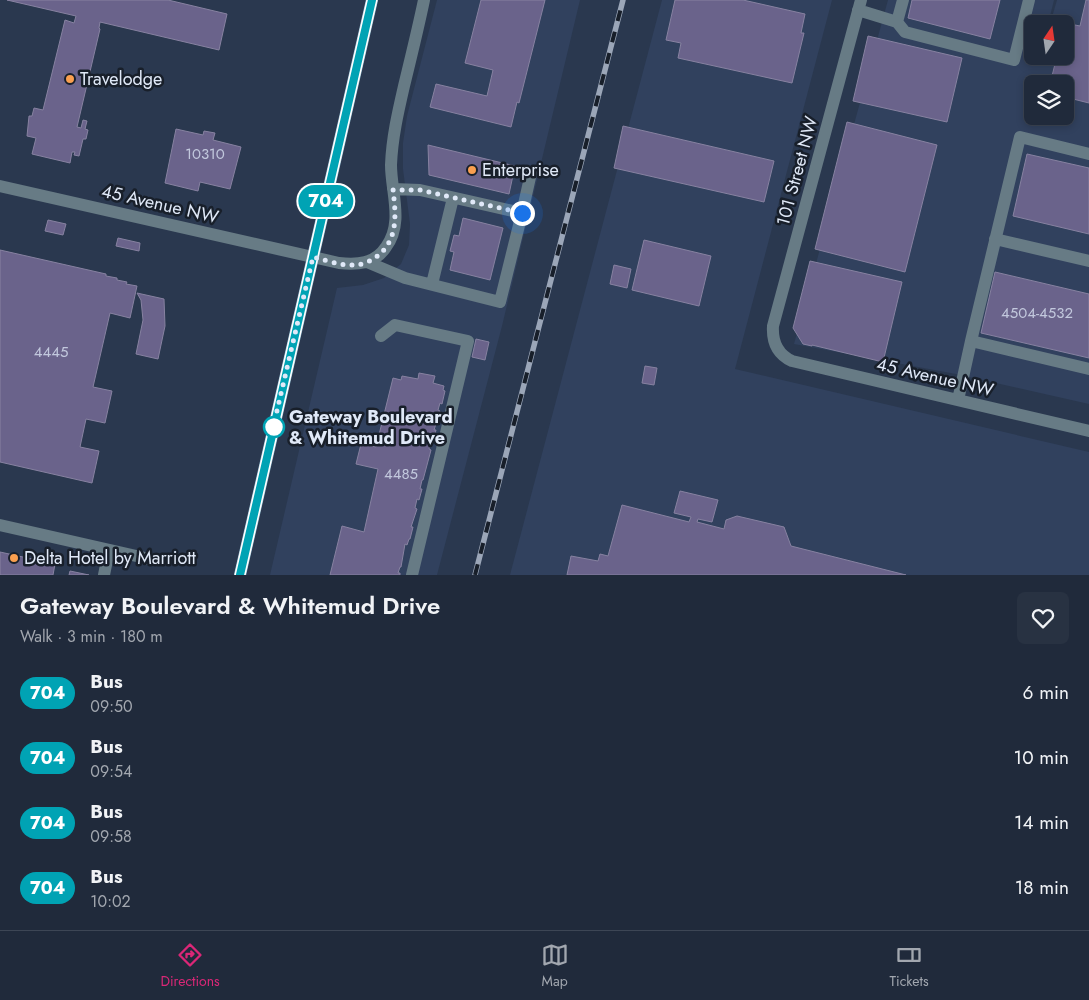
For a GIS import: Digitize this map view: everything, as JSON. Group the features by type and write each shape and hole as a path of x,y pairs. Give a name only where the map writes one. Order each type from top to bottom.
{"main road":[{"path":"240,575 372,0"}],"street":[{"path":"368,262 386,248 393,234 396,214 392,158 396,124 424,0"},
{"path":"897,22 903,0"},
{"path":"860,5 897,22 905,32 1014,60 1029,0"},
{"name":"101 Street NW","path":"777,350 773,336 773,326 860,5"},
{"path":"958,400 1020,137 1089,154"},
{"path":"368,262 405,278 500,302 531,173"},
{"name":"45 Avenue NW","path":"0,186 313,257 355,265 368,262"},
{"path":"393,190 420,190 522,213"},
{"path":"432,284 453,198"},
{"path":"995,239 1089,261"},
{"path":"380,336 395,325 468,342 412,575"},
{"path":"971,341 1089,369"},
{"name":"45 Avenue NW","path":"777,350 785,358 792,361 1089,431"},
{"path":"0,525 154,560"},
{"path":"104,575 109,550"}],"shaded area":[{"path":"437,0 580,0 502,326 437,575 270,575 337,288 363,285 384,278 401,264 409,245 410,224 403,169 403,143 407,116"},
{"path":"662,0 832,0 735,369 1089,452 1089,575 510,575"},
{"path":"888,0 1054,0 1050,15 1024,15 1024,65 1074,65 1074,15 1053,15 1057,0 1089,0 1089,404 956,374 794,344"}],"building":[{"name":"Travelodge","path":"7,0 168,0 227,14 219,50 100,22 77,127 81,128 83,120 87,121 85,129 88,130 86,139 83,139 79,156 74,155 75,152 72,152 70,163 32,154 36,138 27,136 29,116 32,116 34,108 43,110 65,20 74,23 76,16"},
{"path":"481,0 545,0 519,103 517,102 511,127 430,107 436,84 487,96 493,70 465,63"},
{"path":"675,0 743,0 805,14 801,33 804,33 792,83 678,58 681,43 666,40"},
{"path":"912,0 1000,0 990,39 908,18"},
{"path":"1086,0 1089,0 1089,103 1074,99 1074,75 1052,75 1055,65 1074,65 1074,25 1080,26"},
{"path":"868,36 962,58 947,122 853,101"},
{"path":"847,122 937,145 905,272 815,249"},
{"path":"623,126 774,161 764,202 614,168"},
{"path":"176,129 203,135 204,131 215,133 213,140 241,147 230,189 200,182 198,191 165,183"},
{"name":"Enterprise","path":"428,145 515,166 509,194 429,175"},
{"path":"1027,154 1089,168 1089,234 1013,216"},
{"path":"463,218 503,228 490,280 450,270 454,252 450,251 454,235 459,236"},
{"path":"48,220 66,224 63,235 45,231"},
{"path":"118,238 140,243 139,251 116,246"},
{"path":"644,240 711,256 699,306 632,290"},
{"path":"0,250 106,274 106,276 127,282 126,284 137,286 130,318 110,313 93,387 112,391 105,423 86,419 80,447 99,451 92,483 0,462"},
{"path":"810,261 902,282 883,362 803,344 793,328"},
{"path":"614,265 631,269 627,288 610,284"},
{"path":"995,272 1089,294 1089,358 981,333"},
{"path":"137,293 164,299 165,326 158,359 136,354 143,320 141,300"},
{"path":"476,339 489,342 485,360 472,357"},
{"path":"645,366 657,368 654,385 642,383"},
{"path":"419,373 435,376 433,383 444,386 443,390 445,391 442,404 440,403 438,410 440,411 434,430 436,430 429,449 431,450 422,480 419,500 417,499 415,508 417,509 411,527 413,527 410,539 407,545 405,544 401,567 398,573 400,575 330,575 342,526 364,532 378,469 356,464 361,444 376,447 393,378 401,380 402,376 418,379"},
{"path":"680,491 718,500 712,522 698,519 697,522 724,529 726,520 737,516 784,527 791,546 906,575 567,575 571,556 598,561 600,554 608,556 622,505 689,522 691,517 674,513"},
{"name":"Delta Hotel by Marriott","path":"0,552 55,564 53,575 0,575"},
{"name":"Delta Hotel by Marriott","path":"70,571 89,575 69,575"}],"railway":[{"path":"475,575 623,0"}],"bus line":[{"name":"704","path":"240,575 372,0"}],"place":[{"name":"Travelodge","path":"70,79"},
{"name":"Enterprise","path":"472,170"},
{"name":"Gateway Boulevard & Whitemud Drive","path":"274,427"},
{"name":"Delta Hotel by Marriott","path":"14,558"}],"route":[{"path":"274,427 272,432 313,257 355,265 368,262 379,255 391,240 395,228 396,214 393,190 420,190 522,213"}]}
